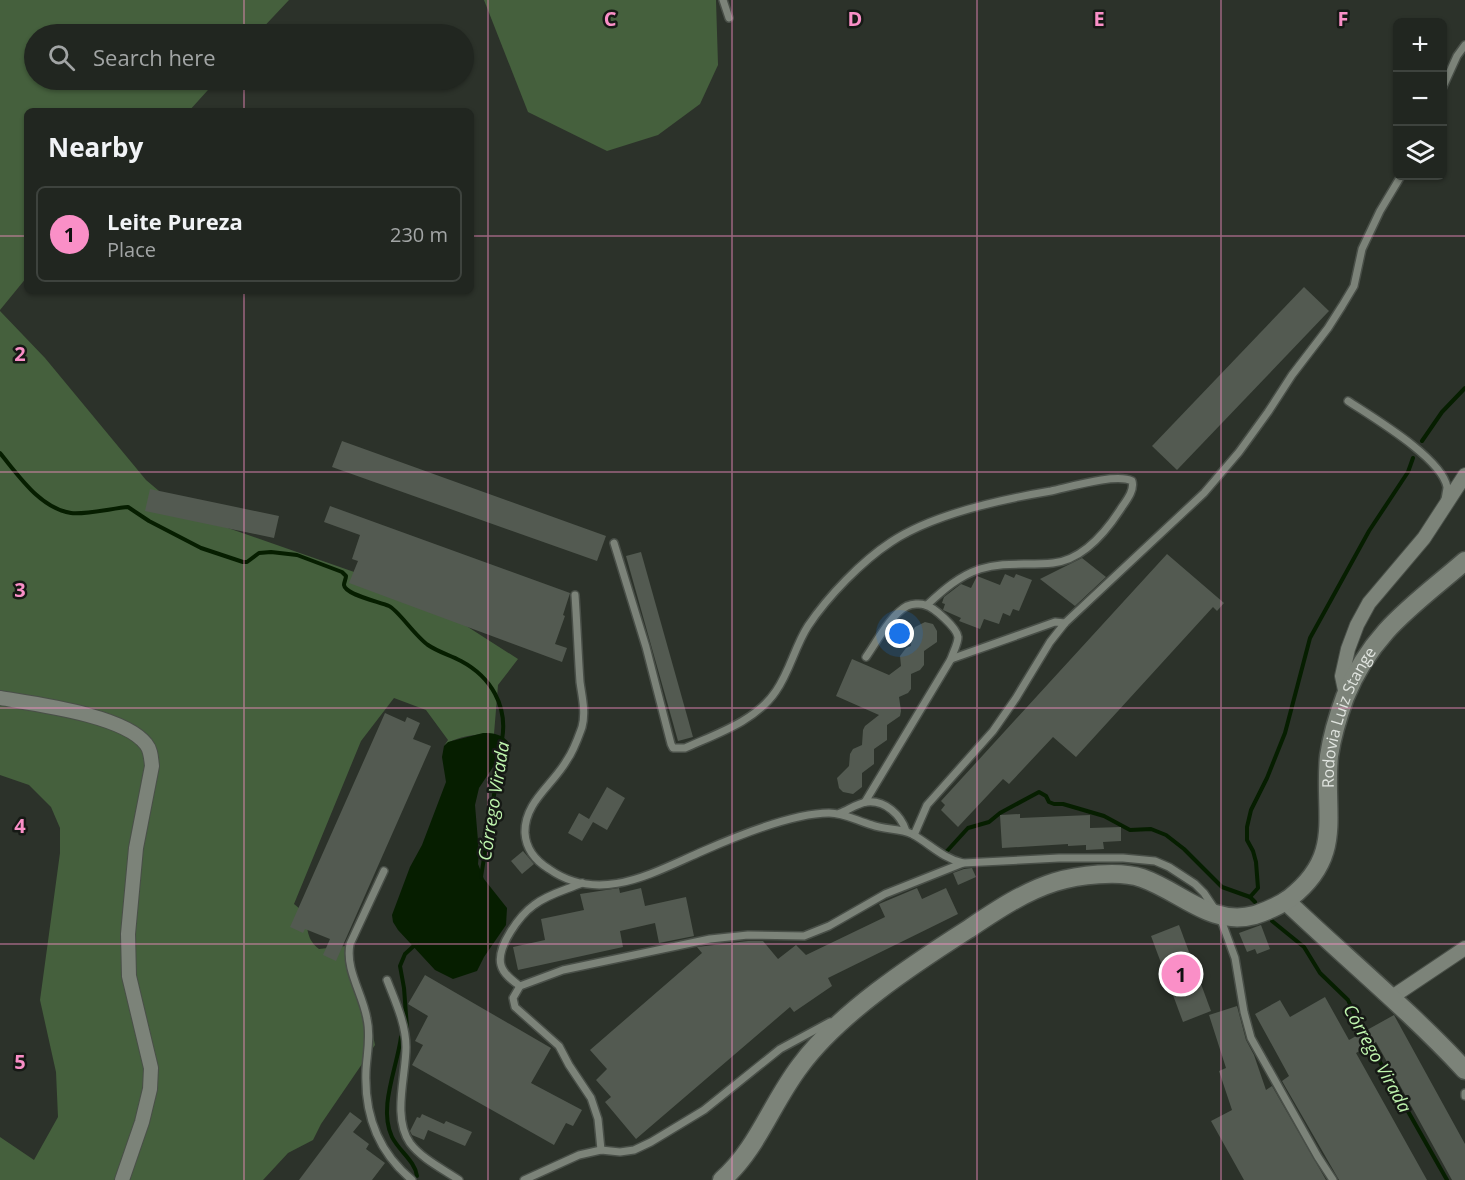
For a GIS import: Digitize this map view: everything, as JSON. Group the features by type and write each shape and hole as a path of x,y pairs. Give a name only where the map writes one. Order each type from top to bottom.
{"street":[{"path":"1346,695 1342,675 1357,625 1370,603 1424,538 1465,475"},
{"name":"Rodovia Luiz Stange","path":"1220,917 1236,919 1265,912 1286,901 1315,874 1324,855 1328,834 1329,757 1332,738 1346,695 1377,641 1395,621 1465,561"},
{"path":"0,698 65,709 91,716 134,733 146,744 151,754 151,775 136,848 128,934 129,976 151,1068 150,1089 142,1122 122,1180"},
{"path":"722,1180 749,1152 799,1067 818,1043 861,1006 929,954 998,909 1028,893 1055,882 1082,876 1111,874 1139,877 1220,917"},
{"path":"1286,901 1436,1038 1465,1070"},
{"path":"1392,997 1465,948"}],"lane":[{"path":"723,0 729,18"},
{"path":"1447,80 1457,56 1465,45"},
{"path":"914,835 927,805 993,730 1016,699 1050,642 1065,623 1204,493 1245,444 1292,375 1328,328 1354,286 1362,249 1380,211 1399,180"},
{"path":"1348,401 1411,442 1439,472 1447,486 1444,507"},
{"path":"614,543 646,647 671,744 673,748 685,748 755,714 777,690 808,627 822,608 857,570 892,541 910,531 950,516 1022,496 1108,480 1132,481 1133,489 1118,513 1094,542 1080,552 1056,563 1001,564 979,569 953,582 927,605"},
{"path":"575,596 580,684 584,706 583,724 567,762 531,807 525,823 528,847 538,862 565,879 582,883 611,885 634,881 751,832 812,814 840,813 865,802 884,805 898,815 906,831"},
{"path":"865,802 951,659 958,639 957,632 941,615 927,605 907,606 896,615 866,657"},
{"path":"951,659 1055,622 1065,623"},
{"path":"840,813 873,826 906,831 944,856 963,863"},
{"path":"601,1150 598,1119 591,1098 559,1046 515,1007 513,998 520,986 563,970 710,939 748,935 804,936 829,926 885,894 963,863 1059,858 1123,858 1155,861 1169,867 1204,892 1220,917 1235,958 1251,1038 1333,1180"},
{"path":"384,871 350,944 348,956 370,1033 366,1084 372,1121 381,1145 391,1160 412,1180"},
{"path":"520,986 501,968 500,959 513,928 533,905 546,897 582,883"},
{"path":"387,980 404,1028 406,1046 401,1094 403,1124 410,1143 416,1149 459,1180"},
{"path":"524,1180 566,1160 601,1150 620,1152 634,1150 704,1110 780,1049 861,1006"}],"shaded area":[{"path":"0,0 289,0 266,24 24,24 24,90 208,90 192,108 24,108 24,281 0,310"},
{"path":"484,0 716,0 718,65 700,104 658,135 607,151 528,112"},
{"path":"0,311 45,358 146,480 185,513 357,573 429,602 518,659 498,685 494,734 467,736 444,746 448,740 426,710 394,698 361,741 294,904 306,914 307,929 315,946 319,949 346,946 367,1007 375,1045 321,1124 313,1140 288,1153 263,1180 0,1180 0,1137 34,1160 58,1117 56,1072 40,1000 60,853 60,828 51,807 29,785 0,775"},
{"path":"483,733 501,736 509,743 479,788 475,805 478,864 484,879 507,908 506,925 477,971 453,979 435,970 398,930 392,915 446,782 442,757 444,746 448,742"}],"building":[{"path":"1304,287 1329,311 1177,470 1152,446"},
{"path":"342,441 606,536 597,561 332,467"},
{"path":"150,489 279,516 274,538 145,511"},
{"path":"330,506 570,593 555,644 567,648 562,662 349,583 358,561 352,559 360,535 324,522"},
{"path":"641,552 693,737 678,741 626,556"},
{"path":"1167,554 1224,603 1217,611 1213,607 1076,757 1053,737 1009,784 1003,779 958,827 941,810 945,805 941,801"},
{"path":"1082,558 1106,577 1075,606 1040,579"},
{"path":"1005,574 1014,578 1016,574 1032,580 1019,611 1013,609 1010,616 1003,613 999,624 984,619 980,629 959,621 961,618 943,610 944,597 961,584 971,588 977,576 1000,585"},
{"path":"925,622 933,624 937,631 937,642 924,651 924,665 920,670 911,674 911,689 899,697 900,716 887,725 887,740 874,749 874,764 862,773 862,787 853,794 843,792 839,788 837,778 849,766 853,749 862,745 865,726 879,715 836,696 852,659 889,675 901,666 900,656 906,648 911,646 912,632 915,627"},
{"path":"385,713 405,722 407,717 420,723 413,739 431,746 336,961 323,955 330,939 305,929 303,933 290,927"},
{"path":"607,787 625,798 607,830 593,822 582,841 568,833 579,813 589,819"},
{"path":"1020,814 1020,818 1090,815 1090,828 1121,827 1121,841 1103,842 1104,849 1086,850 1086,845 1068,846 1068,844 1002,848 1000,815"},
{"path":"523,851 534,864 522,874 511,861"},
{"path":"972,868 976,877 958,885 953,873"},
{"path":"619,888 620,893 641,888 645,906 686,897 694,936 659,943 655,923 620,931 623,947 518,970 513,947 545,940 541,919 584,910 580,894"},
{"path":"917,888 922,899 946,888 958,914 828,978 832,986 794,1012 790,1007 636,1139 605,1102 611,1097 596,1080 607,1069 590,1050 702,953 697,947 763,941 778,959 796,945 806,955 885,917 879,904"},
{"path":"1179,925 1211,1011 1183,1022 1151,936"},
{"path":"1261,925 1270,949 1257,954 1255,949 1247,952 1239,933"},
{"path":"425,975 551,1048 531,1083 582,1110 573,1126 566,1123 554,1145 412,1065 423,1045 415,1041 428,1016 408,1004"},
{"path":"1325,997 1349,1040 1394,1015 1465,1144 1465,1180 1452,1180 1376,1042 1356,1053 1427,1180 1339,1180 1282,1081 1289,1076 1255,1014 1280,1000 1290,1017"},
{"path":"1237,1006 1246,1040 1254,1055 1266,1090 1272,1086 1326,1180 1244,1180 1211,1121 1232,1110 1219,1071 1226,1068 1209,1015"},
{"path":"350,1112 362,1121 353,1132 369,1144 366,1149 385,1163 372,1180 299,1180"},
{"path":"422,1114 444,1124 446,1121 472,1132 465,1146 428,1130 424,1140 412,1135 410,1131 417,1117 420,1118"}],"waterway":[{"path":"1422,441 1442,412 1465,388"},
{"name":"Córrego Virada","path":"0,453 31,490 60,510 77,513 128,507 149,521 201,548 243,562 247,562 259,553 271,552 297,555 342,572 346,576 344,585 350,592 389,606 428,645 461,661 481,675 500,704 502,740"},
{"path":"1250,897 1258,888 1256,862 1247,840 1247,827 1251,810 1285,733 1310,638 1369,531 1408,472 1413,458"},
{"name":"Córrego Virada","path":"481,877 501,751"},
{"name":"Córrego Virada","path":"947,851 968,828 989,822 1000,813 1039,792 1046,796 1049,802 1104,816 1130,830 1151,829 1166,835 1184,849 1222,887 1250,897 1255,902"},
{"name":"Córrego Virada","path":"1272,921 1304,947 1320,973 1348,1000 1364,1035"},
{"path":"407,1028 400,966 405,954 417,943"},
{"path":"401,1037 388,1101 388,1126 392,1137 410,1161 417,1176"},
{"name":"Córrego Virada","path":"1368,1041 1447,1180"}],"place":[{"name":"Leite Pureza","path":"1181,974"}]}
